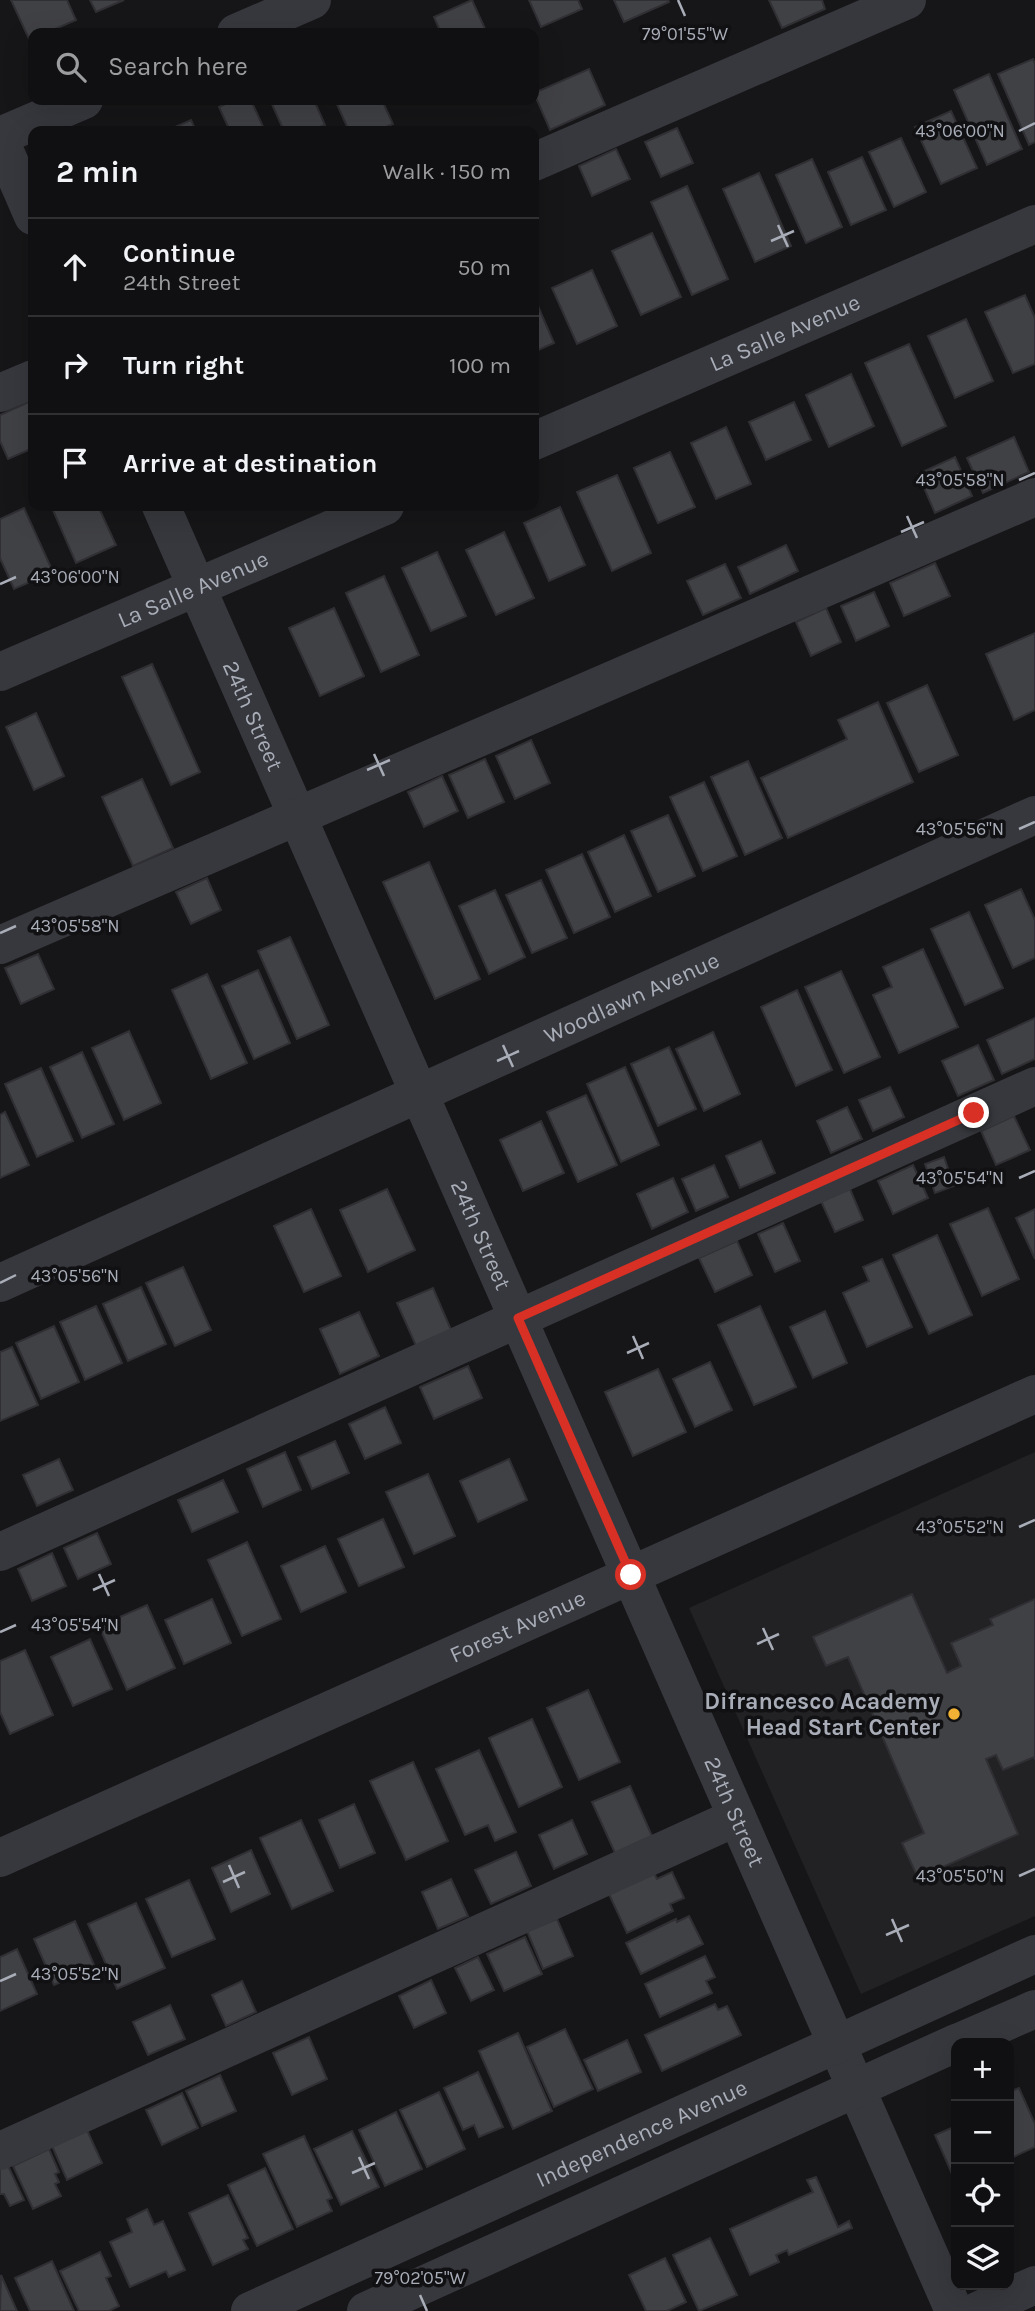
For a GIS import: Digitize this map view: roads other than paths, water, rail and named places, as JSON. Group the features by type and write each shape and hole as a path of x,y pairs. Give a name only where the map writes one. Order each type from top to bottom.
{"street":[{"path":"248,28 312,0"},
{"path":"539,160 907,0"},
{"path":"28,204 0,138 73,105"},
{"name":"La Salle Avenue","path":"539,439 1035,224"},
{"path":"0,393 28,381"},
{"path":"0,944 1035,497"},
{"name":"24th Street","path":"163,511 954,2311"},
{"name":"La Salle Avenue","path":"0,672 373,511"},
{"name":"Woodlawn Avenue","path":"0,1283 1035,815"},
{"path":"0,1552 1035,1086"},
{"name":"Forest Avenue","path":"0,1858 1035,1394"},
{"path":"0,2151 737,1817"},
{"name":"Independence Avenue","path":"250,2311 1035,1954"},
{"name":"Independence Avenue","path":"968,2038 1035,2009"},
{"name":"Independence Avenue","path":"366,2311 951,2045"},
{"path":"339,2271 356,2311"},
{"path":"977,2311 1035,2285"}],"place":[{"name":"Difrancesco Academy Head Start Center","path":"954,1714"}]}
